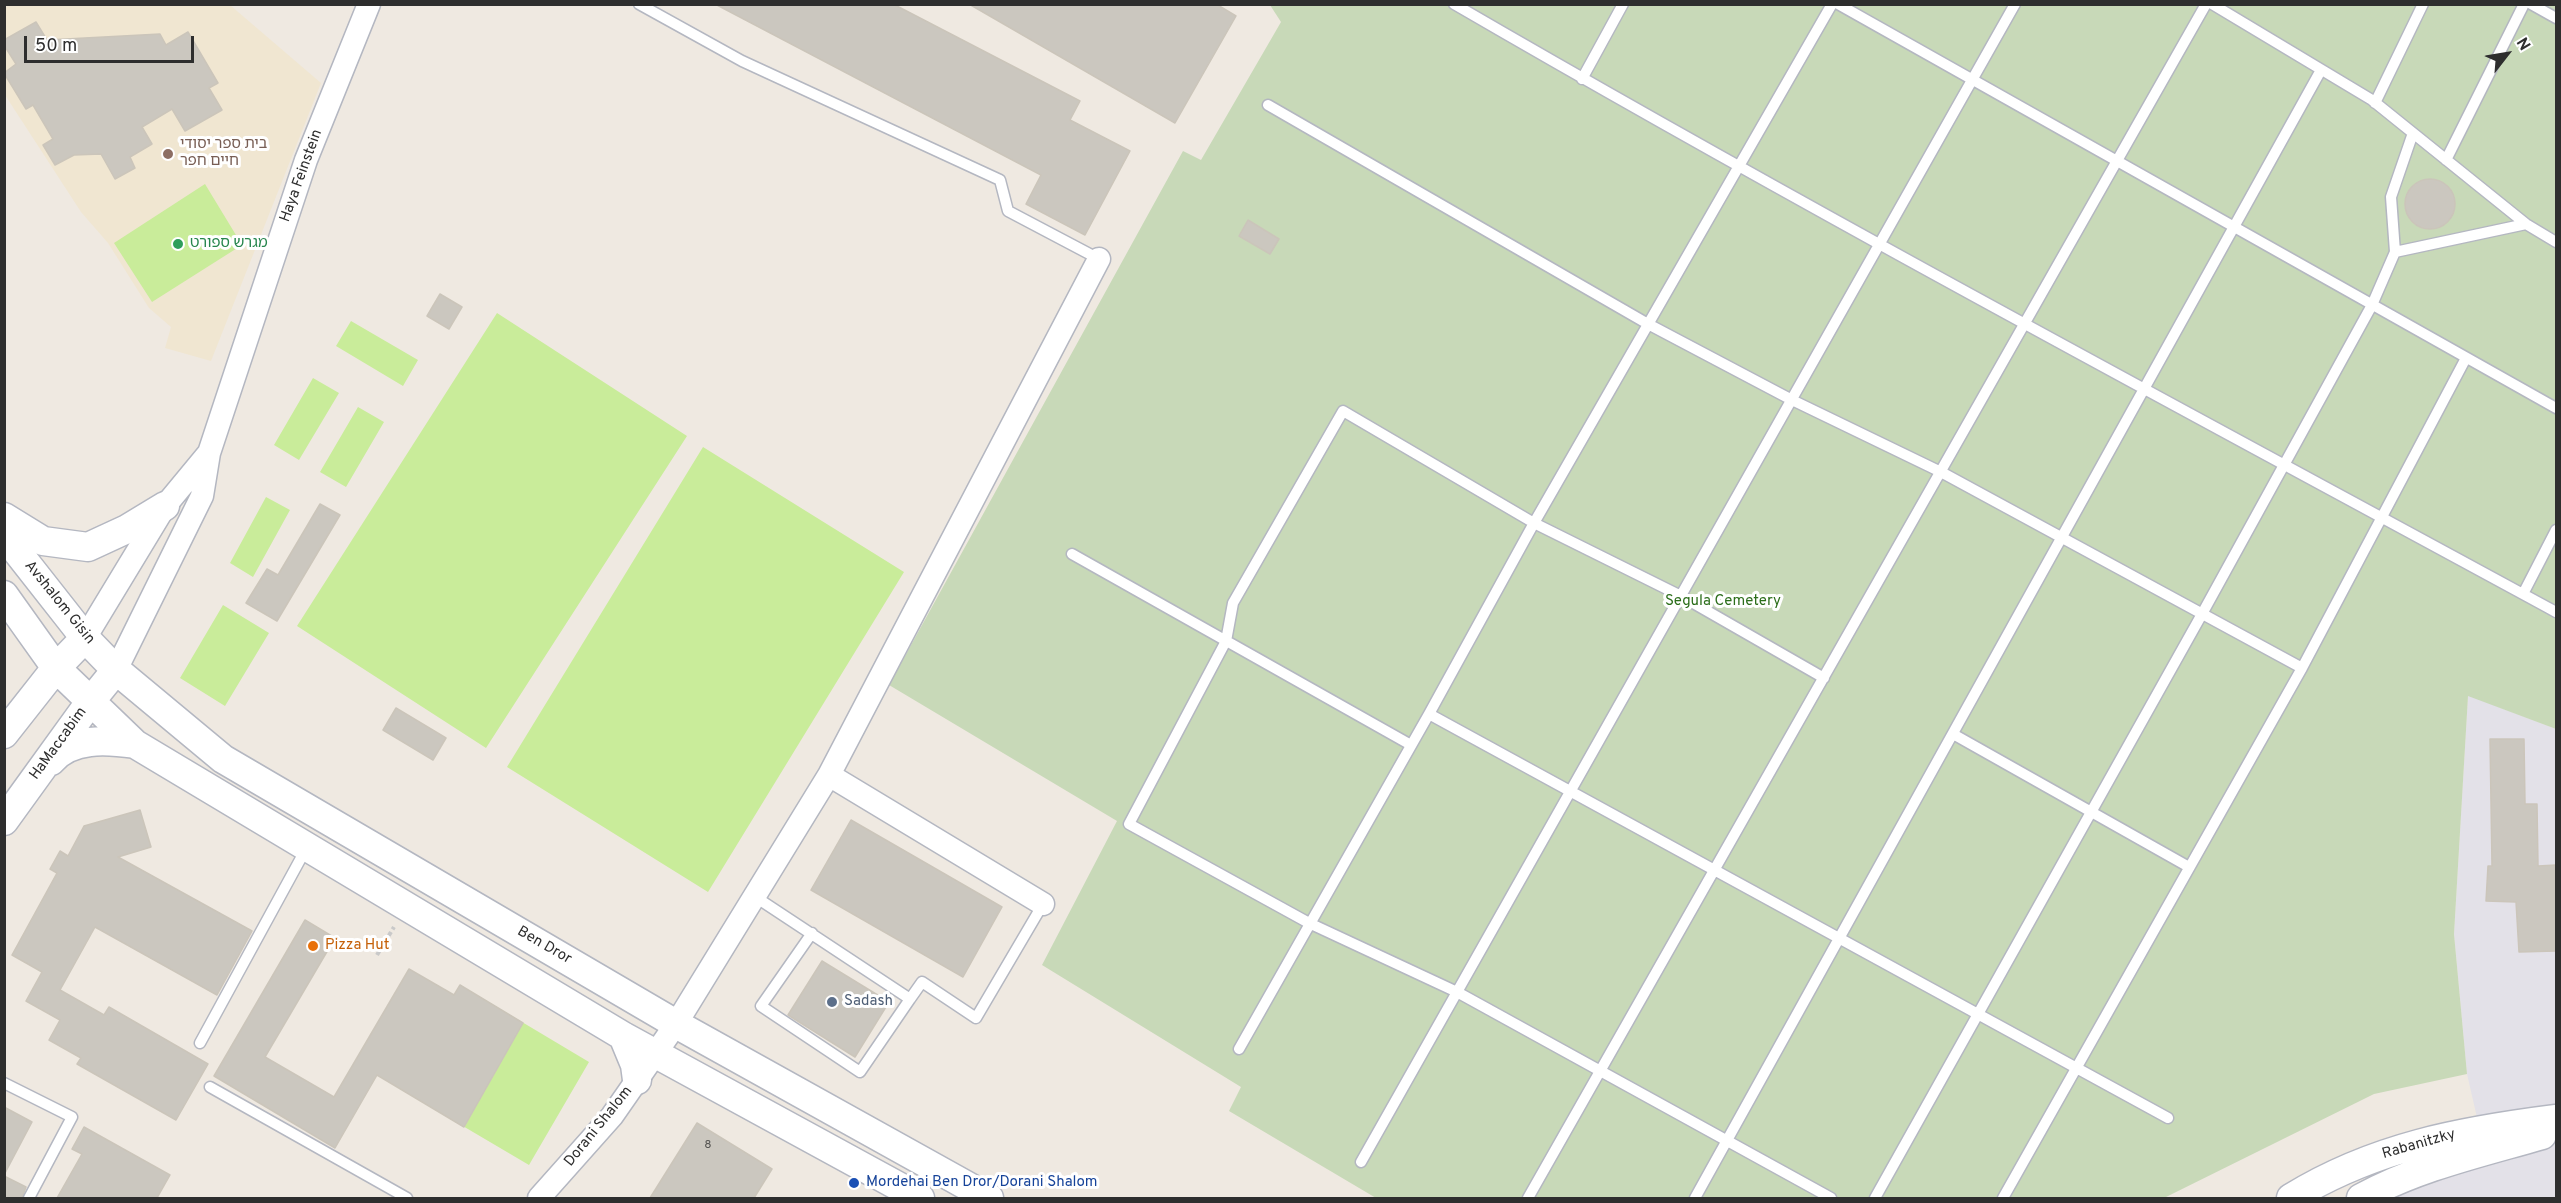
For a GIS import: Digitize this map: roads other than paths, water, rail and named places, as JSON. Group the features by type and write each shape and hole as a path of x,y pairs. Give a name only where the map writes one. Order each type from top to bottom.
{"street":[{"name":"Haya Feinstein","path":"116,670 202,496 209,453 306,160 369,4"},
{"name":"Dorani Shalom","path":"539,1198 612,1116 676,1024 829,775 1099,259"},
{"name":"Haya Feinstein","path":"85,638 165,506 209,453"},
{"path":"4,517 43,541 88,547 127,529 165,506"},
{"name":"Avshalom Gisin","path":"4,535 85,638 116,670"},
{"path":"4,595 56,668 135,744 623,1036 920,1198"},
{"path":"4,734 56,668 85,638"},
{"name":"HaMaccabim","path":"4,821 90,702 116,670"},
{"name":"Ben Dror","path":"116,670 223,759 676,1024 989,1198"},
{"path":"28,788 56,755 80,744 103,739 135,744"},
{"path":"829,775 1043,904"},
{"path":"623,1036 635,1065 637,1080"},
{"name":"Rabanitzky","path":"2291,1198 2338,1173 2410,1146 2480,1128 2556,1119"},
{"name":"Rabanitzky","path":"2361,1198 2422,1170 2556,1130"}],"lane":[{"path":"639,4 742,61 1000,180 1008,211 1099,259"},
{"path":"1582,79 1623,4"},
{"path":"1239,1049 1429,714 1534,523 1832,4"},
{"path":"1838,4 2556,408"},
{"path":"1361,1162 2015,4"},
{"path":"1528,1198 2206,4"},
{"path":"2212,4 2375,103 2526,224 2556,242"},
{"path":"2375,103 2423,4"},
{"path":"2446,160 2524,4"},
{"path":"2531,4 2556,18"},
{"path":"1459,6 1582,79 2024,325 2145,388 2556,612"},
{"path":"1695,1198 2321,70"},
{"path":"1268,105 1648,324 1792,400 1941,472 2302,668"},
{"path":"1875,1198 2372,305 2395,252 2391,197 2413,133"},
{"path":"2395,252 2526,224"},
{"path":"2003,1198 2302,668 2466,358"},
{"path":"1824,678 1681,596 1534,523 1343,411 1233,603 1226,641 1129,824 1309,923 1457,992 1831,1198"},
{"path":"2523,594 2556,530"},
{"path":"1072,554 1411,745"},
{"path":"1429,714 2168,1118"},
{"path":"1953,734 2189,867"},
{"path":"200,1043 307,846"},
{"path":"754,896 910,999"},
{"path":"812,933 761,1006 860,1072 921,982 976,1018 1043,904"},
{"path":"4,1083 72,1117 29,1198"},
{"path":"210,1088 407,1198"}],"place":[{"name":"בית ספר יסודי חיים חפר","path":"168,154"},
{"name":"מגרש ספורט","path":"178,244"},
{"name":"Pizza Hut","path":"313,946"},
{"name":"Sadash","path":"832,1002"},
{"name":"Mordehai Ben Dror/Dorani Shalom","path":"854,1183"}],"park label":[{"name":"Segula Cemetery","path":"1723,602"}]}
